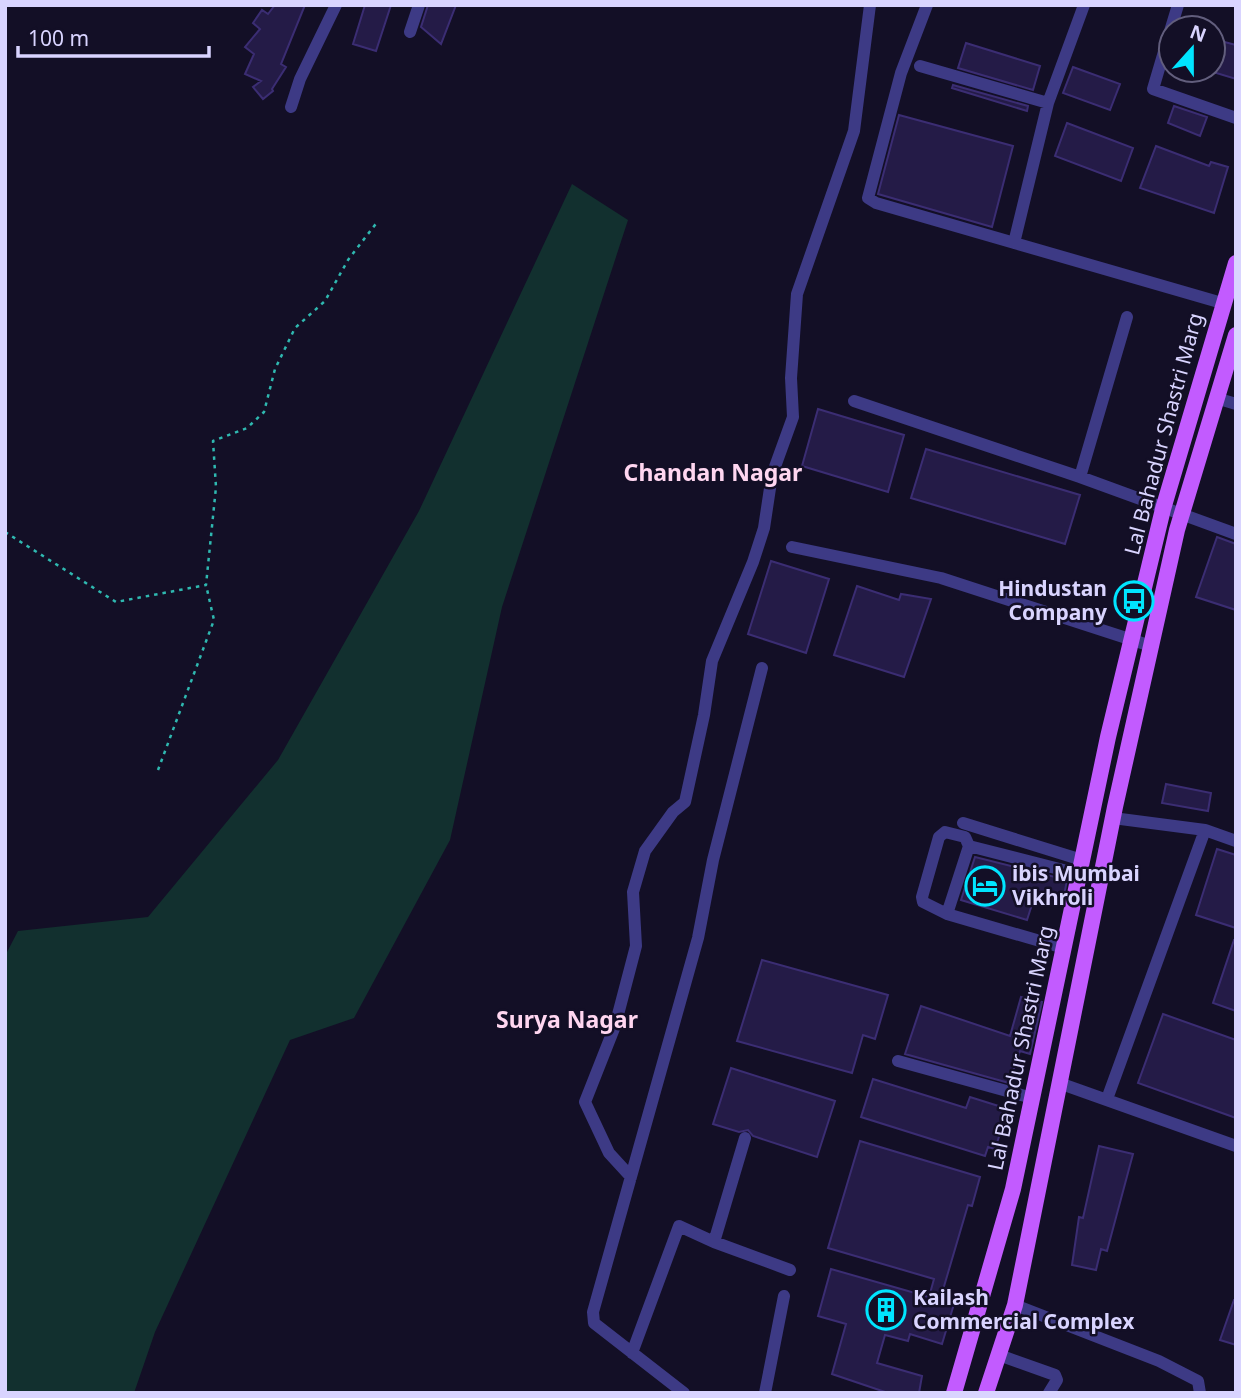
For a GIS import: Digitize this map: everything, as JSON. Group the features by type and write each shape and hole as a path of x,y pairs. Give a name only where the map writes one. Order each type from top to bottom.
{"main road":[{"name":"Lal Bahadur Shastri Marg","path":"954,1393 1013,1189 1108,737 1163,509 1236,263"},
{"name":"Lal Bahadur Shastri Marg","path":"986,1393 1015,1305 1113,818 1151,646 1183,515 1236,335"},
{"path":"1075,892 1097,897"},
{"path":"990,1269 1019,1278"}],"street":[{"path":"291,107 300,79 336,5"},
{"path":"410,32 419,5"},
{"path":"631,1177 609,1153 585,1102 615,1026 636,946 633,892 645,851 673,812 685,802 705,715 712,661 753,562 764,527 772,475 793,417 791,378 797,294 854,131 870,5"},
{"path":"927,5 901,74 868,198 876,203 1222,303"},
{"path":"1014,243 1048,103 1084,5"},
{"path":"920,66 1048,103"},
{"path":"1157,75 1153,89 1236,118"},
{"path":"1080,477 1127,317"},
{"path":"1216,398 1236,404"},
{"path":"854,401 1080,477 1236,534"},
{"path":"792,547 942,578 1151,646"},
{"path":"684,1393 594,1323 593,1312 698,938 713,860 762,668"},
{"path":"1113,818 1205,830 1236,841"},
{"path":"963,823 1081,867"},
{"path":"1107,1099 1205,830"},
{"path":"947,914 969,846 965,837 945,832 939,837 922,897 928,906 947,914 1064,948"},
{"path":"969,846 1081,867"},
{"path":"898,1061 1032,1098"},
{"path":"1059,1083 1236,1146"},
{"path":"714,1242 746,1138"},
{"path":"632,1353 679,1226 790,1270"},
{"path":"765,1393 784,1297"},
{"path":"1015,1305 1159,1361 1198,1381 1200,1393"},
{"path":"999,1355 1055,1374 1057,1380 1049,1393"}],"path":[{"path":"158,770 214,620 206,585 216,487 213,441 247,428 264,412 275,369 295,328 325,301 348,261 378,221"},
{"path":"5,532 116,602 206,585"}],"green space":[{"path":"572,184 628,220 502,607 450,840 354,1018 290,1040 155,1332 134,1393 5,1393 5,956 18,931 148,917 278,760 419,511"}],"building":[{"path":"275,5 305,5 281,64 286,67 273,91 263,99 253,87 261,81 245,74 254,54 245,47 260,29 253,23 262,10 268,14"},
{"path":"365,5 391,5 376,51 353,44"},
{"path":"428,5 456,5 441,44 421,27"},
{"path":"966,43 1040,66 1033,90 958,68"},
{"path":"1227,43 1236,45 1236,79 1227,76"},
{"path":"1073,67 1120,84 1110,110 1063,93"},
{"path":"953,85 1028,106 1027,111 952,88"},
{"path":"1174,106 1207,117 1200,136 1168,123"},
{"path":"899,115 1013,146 992,227 878,194"},
{"path":"1067,123 1133,148 1121,181 1055,156"},
{"path":"1156,146 1209,166 1211,162 1228,167 1214,213 1140,188"},
{"path":"818,409 904,435 888,492 802,466"},
{"path":"926,449 1080,495 1065,544 911,498"},
{"path":"1217,537 1236,544 1236,610 1196,597"},
{"path":"771,561 829,579 806,653 748,634"},
{"path":"857,586 899,600 901,594 931,599 904,677 834,655"},
{"path":"1166,784 1211,793 1208,811 1162,803"},
{"path":"1217,849 1236,855 1236,928 1196,915"},
{"path":"975,857 1067,880 1063,901 1036,892 1027,920 961,900"},
{"path":"1236,940 1236,1011 1213,1003"},
{"path":"762,960 888,995 875,1039 863,1035 852,1073 737,1041"},
{"path":"1021,997 1042,1002 1030,1054 1020,1051 1009,1083 905,1054 921,1006 1010,1036"},
{"path":"1163,1014 1236,1040 1236,1118 1138,1083"},
{"path":"731,1068 835,1101 817,1157 753,1136 748,1130 739,1132 713,1124"},
{"path":"873,1079 966,1108 970,1097 1008,1109 995,1149 988,1147 985,1156 861,1117"},
{"path":"860,1141 980,1177 972,1206 968,1205 940,1300 954,1304 942,1344 910,1334 908,1341 885,1335 877,1363 922,1376 919,1393 888,1393 832,1374 846,1324 818,1316 831,1269 929,1297 934,1279 828,1248"},
{"path":"1099,1146 1133,1154 1107,1251 1101,1249 1096,1270 1072,1265 1079,1217 1083,1218"},
{"path":"1236,1300 1236,1345 1220,1340"}],"place":[{"name":"Hindustan Company","path":"1134,601"},
{"name":"ibis Mumbai Vikhroli","path":"985,886"},
{"name":"Kailash Commercial Complex","path":"886,1310"}],"district":[{"name":"Chandan Nagar","path":"713,473"},
{"name":"Surya Nagar","path":"567,1020"}]}
